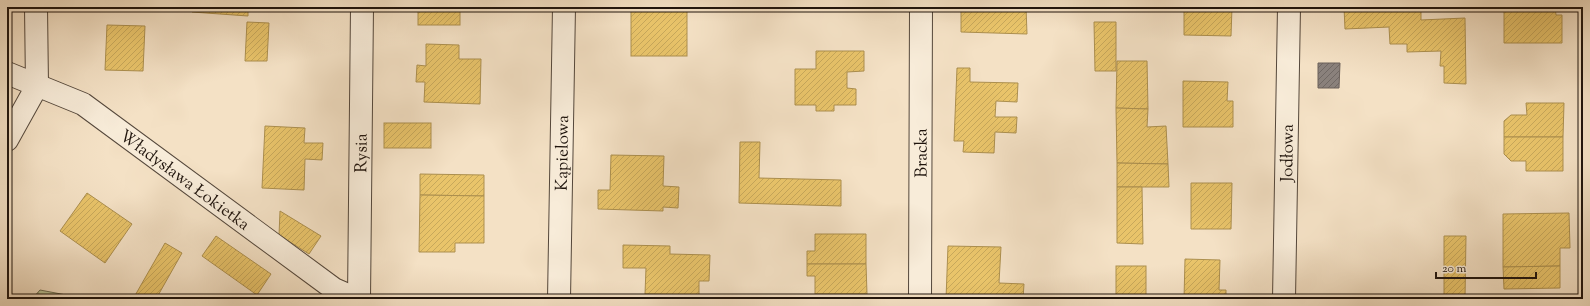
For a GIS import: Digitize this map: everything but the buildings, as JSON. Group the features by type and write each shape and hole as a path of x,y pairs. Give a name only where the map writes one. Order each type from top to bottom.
{"street":[{"path":"7,140 37,86 36,7"},
{"name":"Rysia","path":"358,299 362,7"},
{"name":"Kąpielowa","path":"559,299 564,7"},
{"name":"Bracka","path":"920,299 921,7"},
{"name":"Jodłowa","path":"1284,299 1289,7"},
{"name":"Władysława Łokietka","path":"7,73 83,104 332,294 358,299"}],"green space":[{"path":"40,290 87,299 32,299"}]}
